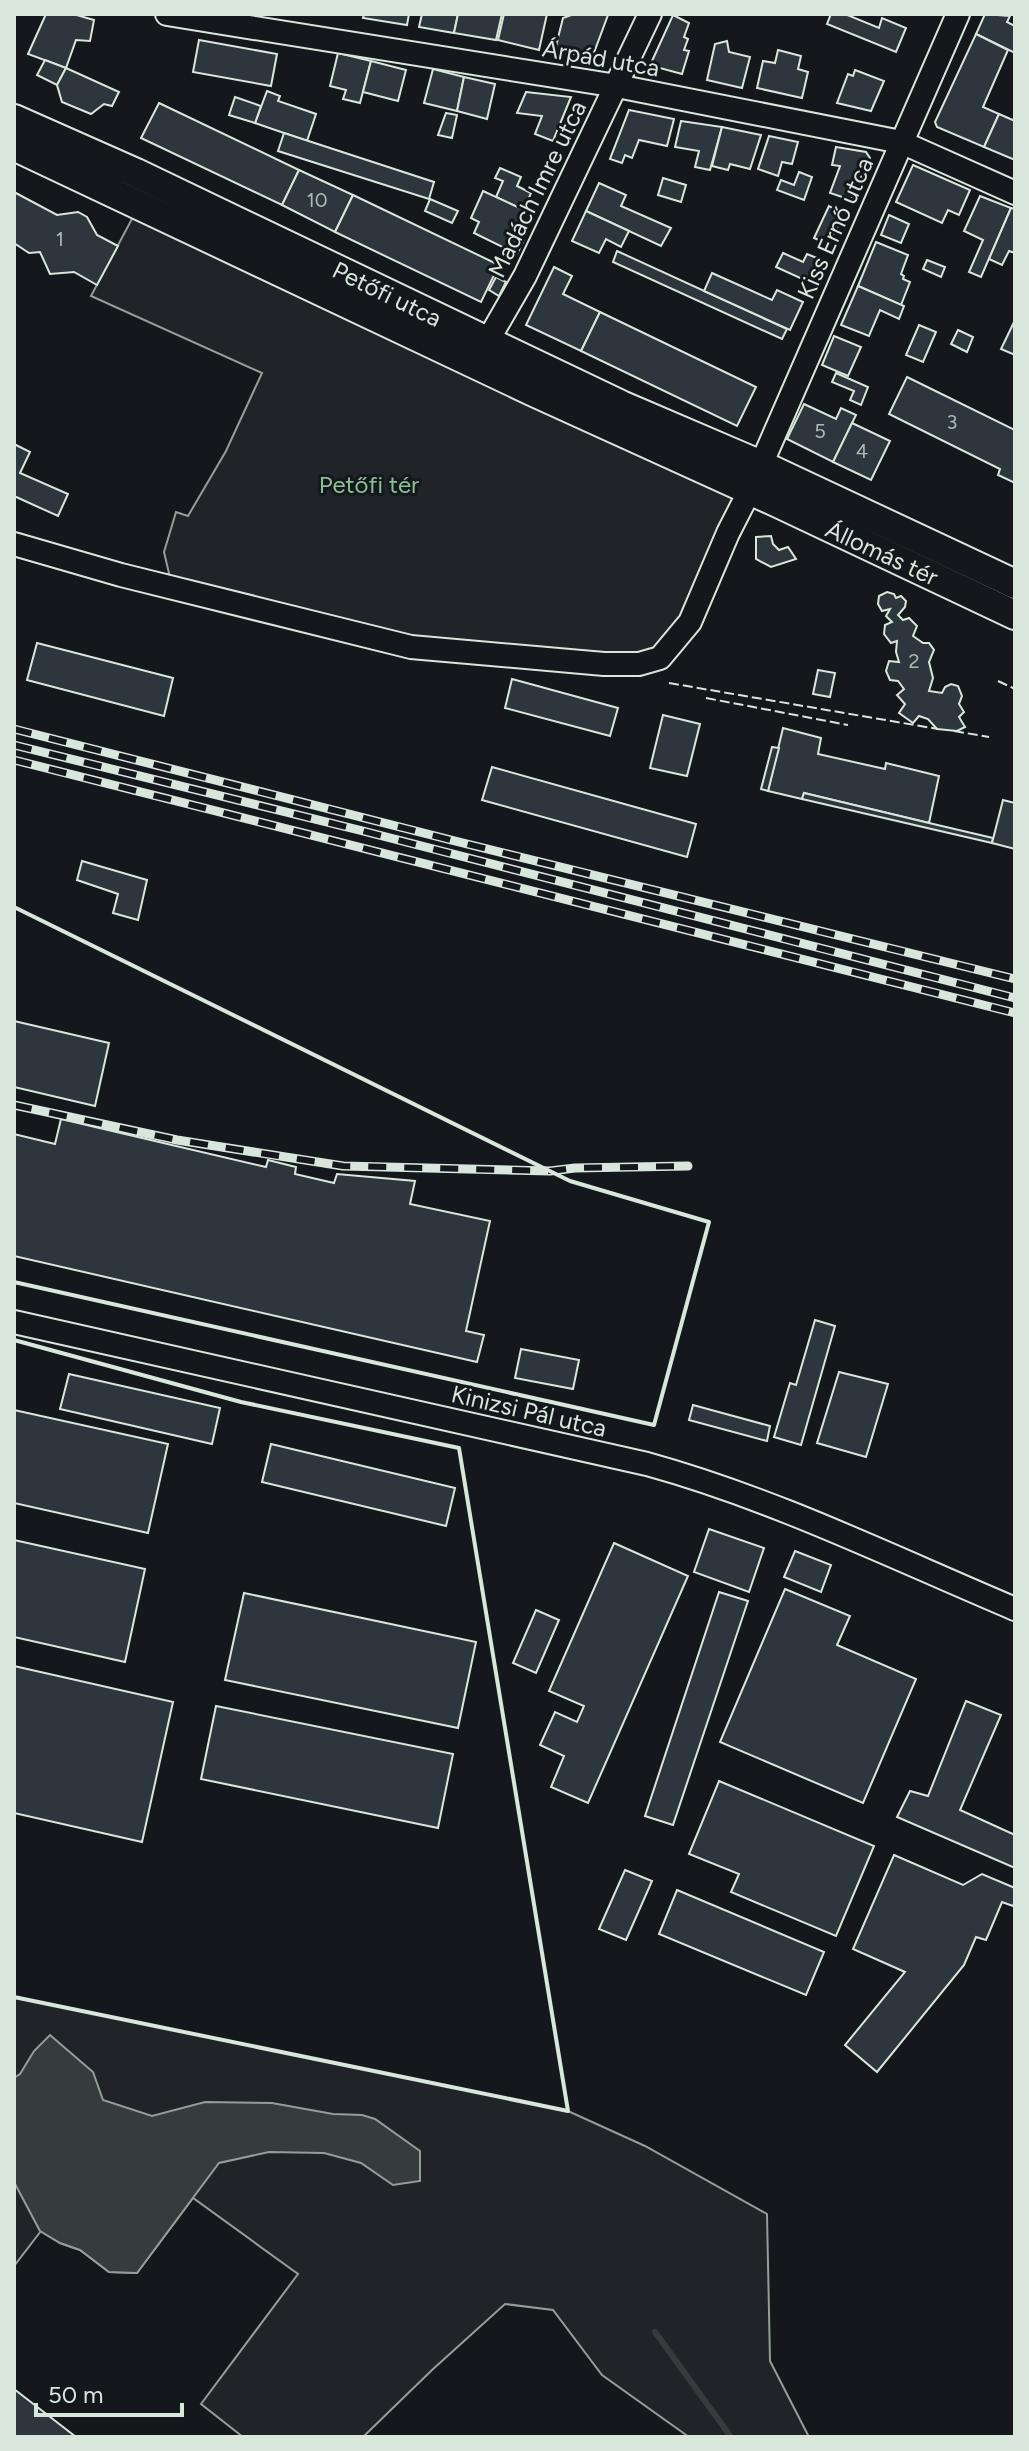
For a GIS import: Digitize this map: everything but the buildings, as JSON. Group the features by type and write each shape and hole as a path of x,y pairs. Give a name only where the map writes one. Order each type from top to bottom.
{"main road":[{"name":"Petőfi utca","path":"14,119 136,173 621,405 756,477"},
{"name":"Petőfi utca","path":"14,146 534,392 756,477"},
{"name":"Állomás tér","path":"756,477 1015,584"},
{"name":"Állomás tér","path":"756,477 1015,615"}],"street":[{"name":"Árpád utca","path":"167,14 617,86 901,142 1015,193"},
{"name":"Madách Imre utca","path":"487,342 525,276 650,14"},
{"name":"Kiss Ernő utca","path":"756,477 958,14"},
{"path":"14,544 121,575 411,647 604,664 639,664 660,658 690,622 756,477"},
{"name":"Kinizsi Pál utca","path":"14,1322 468,1423 698,1478 1015,1609"}],"green space":[{"name":"Petőfi tér","path":"134,215 738,500 696,605 654,658 414,642 171,582 164,552 176,512 188,516 226,451 262,373 91,296"},
{"path":"14,1997 568,2111 645,2146 767,2214 770,2361 809,2437 689,2437 602,2375 553,2310 505,2304 363,2437 243,2437 201,2404 298,2274 193,2198 137,2273 109,2272 80,2250 60,2243 41,2231 14,2266"}],"shaded area":[{"path":"50,2035 93,2072 103,2100 152,2116 205,2102 272,2103 375,2119 420,2151 420,2181 393,2185 361,2163 324,2153 269,2152 219,2163 137,2273 109,2272 80,2250 40,2231 14,2182 14,2078"}],"waterway":[{"path":"655,2332 731,2437"}],"railway":[{"path":"14,729 1015,979"},
{"path":"14,745 1015,998"},
{"path":"14,760 1015,1013"},
{"path":"14,1105 177,1140 343,1166 550,1171 688,1166"}],"fence":[{"path":"998,681 1015,689"},
{"path":"669,683 938,729"},
{"path":"706,698 848,725"},
{"path":"954,731 989,737"}],"wall":[{"path":"14,907 570,1181 709,1222 654,1425 14,1282"},
{"path":"14,1340 241,1402 459,1448 568,2111 14,1997"}]}
